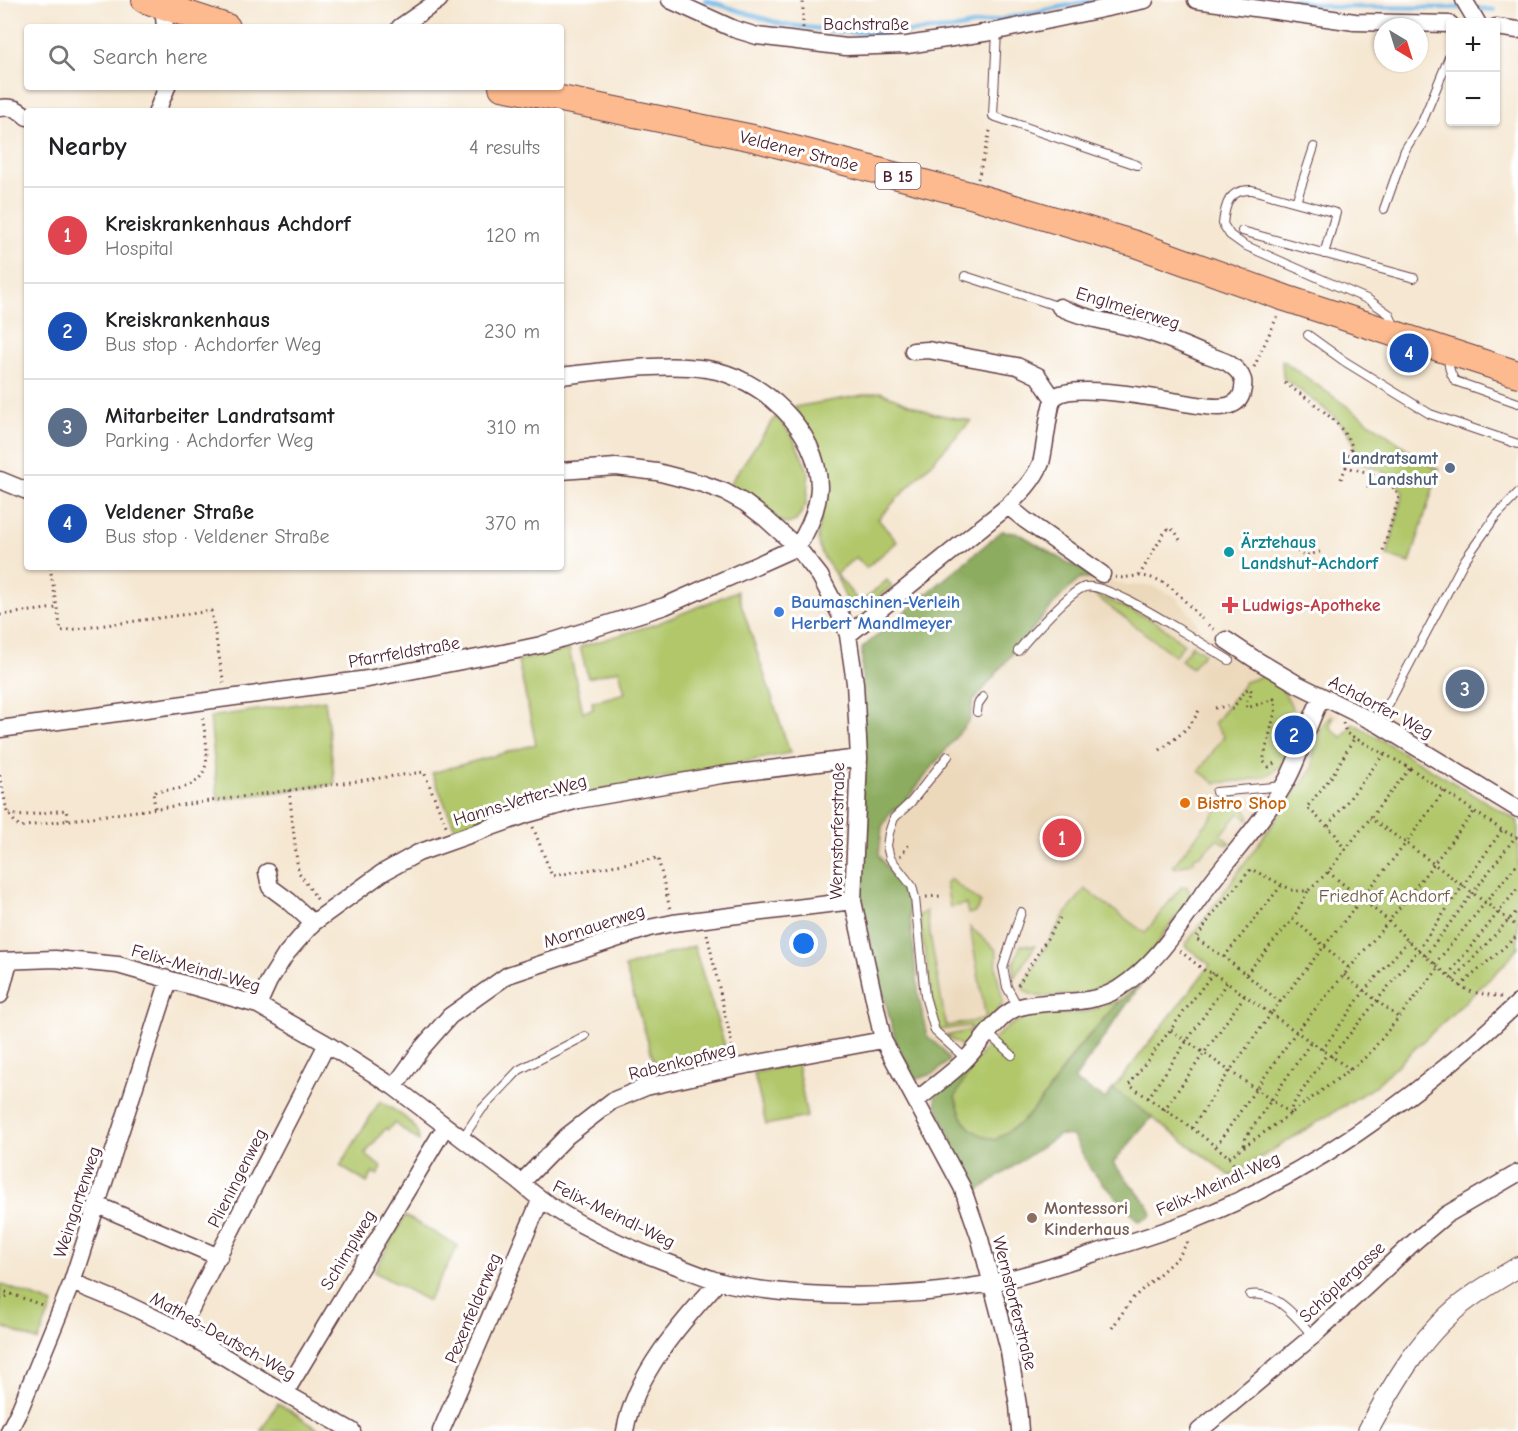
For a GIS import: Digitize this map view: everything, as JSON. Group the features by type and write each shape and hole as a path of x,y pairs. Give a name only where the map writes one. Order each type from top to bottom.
{"main road":[{"path":"169,10 217,24"},
{"name":"Veldener Straße","path":"517,90 753,138 974,196 1135,244 1285,298 1518,374"}],"street":[{"path":"404,24 439,0"},
{"name":"Bachstraße","path":"670,0 757,36 846,47 907,45 997,31 1145,0"},
{"path":"1196,0 1355,22 1446,24"},
{"path":"1500,28 1518,30"},
{"path":"158,108 166,90"},
{"path":"0,108 18,109 24,114"},
{"name":"Englmeierweg","path":"1060,308 1077,315 1151,333 1227,363 1240,374"},
{"path":"913,351 928,350 1017,366 1038,376 1053,398"},
{"path":"564,376 682,367 709,369 749,383 768,396 797,427 814,458 818,474 819,486 815,511 805,536 797,547"},
{"path":"849,635 1008,506 1032,480 1046,449 1050,405 1053,398 1063,392 1113,392 1215,407 1233,405 1241,396 1244,382 1240,374"},
{"name":"Wernstorferstraße","path":"564,471 616,467 657,472 703,484 744,503 782,532 797,547 820,576 849,635 855,683 859,758 853,901 883,1040 962,1187 992,1283 1008,1346 1020,1431"},
{"path":"0,480 24,490"},
{"path":"1008,506 1102,574"},
{"name":"Pfarrfeldstraße","path":"0,729 379,677 541,645 665,606 797,547"},
{"name":"Achdorfer Weg","path":"1226,640 1322,698 1378,724 1518,809"},
{"path":"916,1101 966,1059 1015,1001 1088,1000 1116,990 1136,975 1169,942 1284,786 1294,766 1311,716 1322,698"},
{"name":"Hanns-Vetter-Weg","path":"258,1005 269,981 286,954 320,918 382,873 406,859 528,814 578,800 721,775 859,758"},
{"path":"267,872 270,887 289,901 320,918"},
{"name":"Mornauerweg","path":"394,1087 422,1048 450,1016 508,975 649,928 703,918 853,901"},
{"name":"Felix-Meindl-Weg","path":"4,961 55,960 118,965 258,1005 327,1044 394,1087 521,1183 540,1200 638,1251 719,1281 777,1292 839,1296 895,1296 992,1283 1068,1262 1193,1221 1251,1194 1314,1160 1387,1113 1461,1054 1513,1000"},
{"path":"0,995 4,961"},
{"name":"Weingartenweg","path":"9,1431 72,1282 169,980"},
{"name":"Rabenkopfweg","path":"521,1183 567,1136 612,1101 646,1087 737,1067 883,1040"},
{"name":"Plieningenweg","path":"180,1330 327,1044"},
{"name":"Schimplweg","path":"285,1393 445,1127"},
{"name":"Schöplergasse","path":"1199,1431 1313,1336 1446,1215 1518,1173"},
{"name":"Pexenfelderweg","path":"441,1431 540,1200"},
{"path":"97,1205 219,1257"},
{"path":"1368,1431 1409,1359 1445,1319 1470,1298 1518,1268"},
{"path":"625,1431 641,1382 695,1308 719,1281"},
{"name":"Mathes-Deutsch-Weg","path":"72,1282 180,1330 352,1431"}],"lane":[{"path":"997,31 993,116 1137,165"},
{"path":"1384,209 1405,150 1423,120 1446,65"},
{"path":"1296,202 1314,147"},
{"path":"1324,254 1336,213 1252,190 1235,193 1224,208 1223,224 1230,235 1244,245 1369,300 1389,314 1399,336"},
{"path":"1242,231 1414,278"},
{"name":"Englmeierweg","path":"965,276 1060,308"},
{"path":"1308,335 1344,362 1430,414 1518,444"},
{"path":"1450,352 1448,365 1455,381 1518,403"},
{"path":"1378,724 1464,561 1496,516 1518,493"},
{"path":"1018,651 1074,592 1089,586 1114,594 1229,660"},
{"path":"977,712 978,704 983,697"},
{"path":"948,756 911,802 894,818 886,846 890,858 912,886 925,996 935,1031 966,1059"},
{"path":"1216,792 1284,786"},
{"path":"1015,1001 1006,987 1003,967 1021,912"},
{"path":"987,1033 1012,1055"},
{"path":"462,1139 482,1109 519,1070 585,1036"},
{"path":"1250,1294 1264,1295 1280,1304 1292,1313 1313,1336"}],"path":[{"path":"803,0 803,21"},
{"path":"974,196 993,116"},
{"path":"1240,374 1250,367 1256,368 1285,298"},
{"path":"1285,383 1326,413 1346,433 1352,446 1341,478"},
{"path":"1346,467 1370,473 1385,480 1396,489 1399,497 1383,554"},
{"path":"1368,488 1370,473"},
{"path":"1139,576 1164,532 1169,528 1180,540"},
{"path":"1275,544 1291,546 1304,556 1320,552"},
{"path":"50,570 62,631 211,611 227,698"},
{"path":"1102,574 1123,578 1139,576 1164,582 1172,586 1202,619"},
{"path":"0,615 56,608"},
{"path":"1215,708 1228,706 1232,709 1250,688 1252,693 1246,703 1247,708 1274,699 1276,708 1263,761 1269,767 1276,763 1288,747 1302,745"},
{"path":"155,808 153,792 189,786 205,772 207,759 200,702"},
{"path":"1344,709 1343,724 1346,733 1410,768 1474,812 1517,837 1425,956"},
{"path":"1160,750 1194,721 1199,710"},
{"path":"1345,850 1328,826 1307,807 1332,776 1355,737"},
{"path":"1328,826 1384,754"},
{"path":"1246,974 1293,919 1308,891 1328,872 1410,768"},
{"path":"0,775 7,812 19,827 424,772 452,841"},
{"path":"289,790 298,871 320,918"},
{"path":"1192,1128 1271,1014 1406,843 1444,791"},
{"path":"7,812 19,816 66,810 68,820"},
{"path":"1216,1146 1296,1032 1389,921 1474,812"},
{"path":"528,814 552,876 658,858 673,923"},
{"path":"1370,818 1518,927"},
{"path":"1331,1057 1418,950 1502,830"},
{"path":"1435,964 1518,863"},
{"path":"1280,1002 1224,957 1196,939 1218,907 1251,869 1281,886 1294,891 1308,891"},
{"path":"1328,872 1389,921 1418,950 1460,986 1472,992 1513,1000"},
{"path":"1224,957 1281,886"},
{"path":"1448,975 1518,888"},
{"path":"1453,980 1518,910"},
{"path":"703,918 737,1067"},
{"path":"1015,1001 1060,918"},
{"path":"1293,919 1349,968"},
{"path":"1460,986 1518,934"},
{"path":"1322,1050 1365,990 1408,940"},
{"path":"1169,942 1205,971 1227,982 1351,1070"},
{"path":"1229,1156 1351,1070 1369,1054 1439,968"},
{"path":"1213,973 1129,1085 1229,1156 1251,1194"},
{"path":"1344,975 1399,1018"},
{"path":"1148,1098 1227,982"},
{"path":"1164,1110 1245,995"},
{"path":"1171,1030 1290,1113"},
{"path":"1244,1145 1246,1137 1311,1042"},
{"path":"1290,1113 1292,1106 1327,1054"},
{"path":"1112,1328 1132,1299 1179,1256 1189,1239 1193,1221"},
{"path":"0,1290 61,1312"},
{"path":"0,1299 12,1294"}],"shaded area":[{"path":"1002,531 1020,534 1070,564 1106,580 1127,585 1151,586 1175,596 1194,618 1201,632 1224,642 1277,680 1339,715 1330,727 1337,734 1185,946 1177,940 1164,958 967,1176 936,1104 916,1079 896,1043 861,908 862,648"}],"green space":[{"path":"1282,360 1434,468 1439,469 1410,563 1387,556 1403,493 1399,486 1383,472 1352,459 1354,447 1351,436 1335,418 1283,378"},
{"path":"880,392 931,413 971,421 878,519 897,542 866,568 856,557 836,574 860,603 887,580 892,586 860,610 849,603 820,550 818,537 828,473 820,449 794,407"},
{"path":"776,416 793,437 809,473 806,505 796,521 788,524 777,520 730,483"},
{"path":"1002,531 1020,534 1070,564 1106,580 1081,578 1063,594 973,702 970,719 904,803 890,813 882,827 879,855 908,901 919,998 927,1036 943,1050 949,1060 935,1073 916,1079 896,1043 861,908 862,648"},
{"path":"737,591 790,753 606,789 456,831 432,773 536,744 518,661 569,649 583,712 593,709 592,702 625,693 619,670 588,678 580,647 656,624"},
{"path":"1089,591 1156,622 1184,644 1175,656"},
{"path":"1192,645 1204,653 1192,668 1181,660"},
{"path":"1263,676 1276,681 1291,705 1294,716 1294,734 1289,752 1280,766 1268,775 1215,783 1199,771 1224,736 1214,724 1245,682"},
{"path":"325,700 335,784 218,800 210,717"},
{"name":"Friedhof Achdorf","path":"1332,717 1330,727 1342,738 1353,723 1518,821 1518,948 1500,969 1374,1087 1231,1176 1113,1089 1210,965 1185,946 1313,768 1314,747 1318,733 1326,721"},
{"path":"1237,798 1249,815 1248,820 1239,813 1221,835 1230,843 1226,845 1217,839 1202,854 1194,857 1194,862 1176,868 1173,866 1218,809 1217,800"},
{"path":"950,879 981,903 975,912 968,914 966,904 950,907 946,884"},
{"path":"1186,886 1191,893 1189,900 1157,945 1125,975 1098,988 1070,995 1038,996 1025,991 1022,987 1062,919 1085,889 1145,933 1181,887"},
{"path":"926,911 946,1026 986,1019 970,927 996,950 996,970 1003,1001 965,1048 946,1036 971,1030 970,1026 940,1030 936,1020 919,916"},
{"path":"1021,945 1035,946 1013,979 1014,963"},
{"path":"694,946 725,1046 656,1068 625,967"},
{"path":"1143,981 1074,1080 1105,1099 1113,1089 1152,1117 1113,1163 1148,1205 1152,1214 1138,1221 1091,1170 1073,1136 1059,1135 976,1192 936,1104 935,1095 970,1069 955,1097 958,1107 967,1126 995,1140 1022,1122 1042,1100 1077,1050 1119,1001"},
{"path":"1119,1001 1077,1049 1042,1100 1022,1122 995,1140 968,1126 955,1097 978,1058 1011,1025 1024,1018 1037,1015 1078,1013"},
{"path":"797,1063 807,1117 766,1125 754,1073"},
{"path":"380,1101 411,1123 418,1134 419,1141 394,1123 388,1130 386,1128 365,1154 382,1168 378,1175 373,1173 367,1183 340,1166"},
{"path":"405,1216 458,1246 428,1301 374,1272"},
{"path":"0,1284 53,1304 38,1341 0,1326"},
{"path":"278,1403 321,1431 261,1431"}],"waterway":[{"path":"705,0 781,24 845,32 896,33 953,29 1095,0"},
{"path":"1293,0 1330,7 1464,8"},
{"path":"1475,8 1494,10"}],"place":[{"name":"Veldener Straße","path":"1409,353"},
{"name":"Landratsamt Landshut","path":"1450,468"},
{"name":"Ärztehaus Landshut-Achdorf","path":"1229,552"},
{"name":"Ludwigs-Apotheke","path":"1230,605"},
{"name":"Baumaschinen-Verleih Herbert Mandlmeyer","path":"779,612"},
{"name":"Mitarbeiter Landratsamt","path":"1465,689"},
{"name":"Kreiskrankenhaus","path":"1294,735"},
{"name":"Bistro Shop","path":"1185,803"},
{"name":"Kreiskrankenhaus Achdorf","path":"1062,838"},
{"name":"Montessori Kinderhaus","path":"1032,1218"}]}
